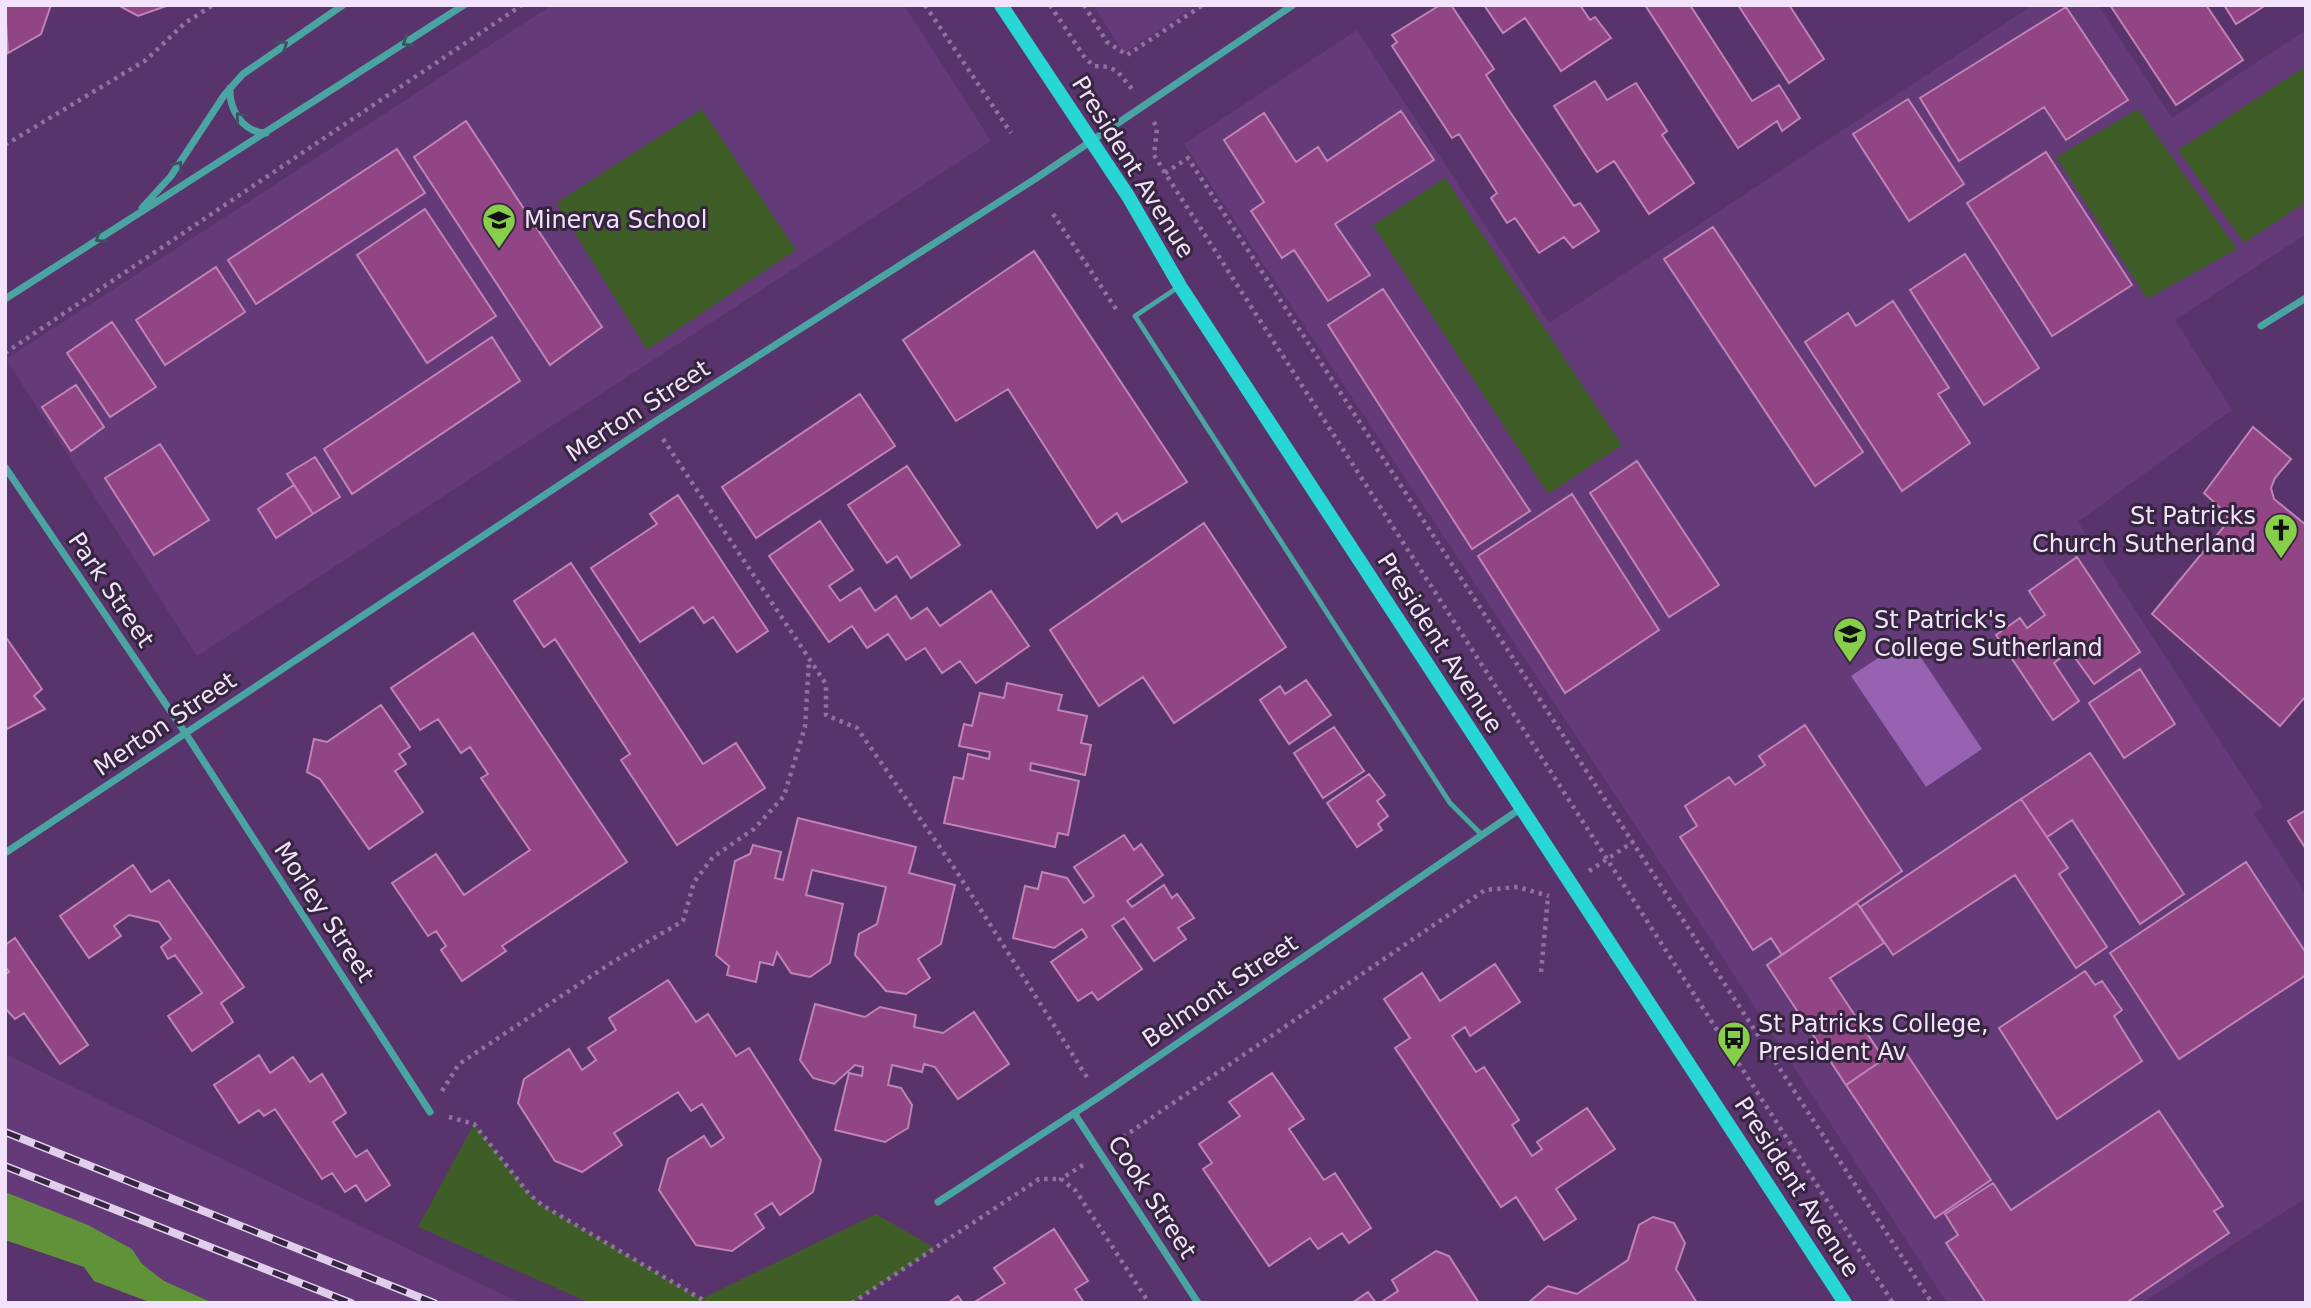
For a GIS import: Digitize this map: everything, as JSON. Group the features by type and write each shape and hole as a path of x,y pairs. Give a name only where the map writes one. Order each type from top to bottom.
{"street":[{"path":"133,217 171,176 230,88 260,59 343,5"},
{"path":"5,299 464,5"},
{"name":"President Avenue","path":"1001,5 1520,809 1845,1303"},
{"name":"Merton Street","path":"5,853 653,423 1091,141 1293,5"},
{"path":"230,88 235,114 253,130 267,133"},
{"path":"2261,326 2306,298"},
{"name":"Park Street","path":"5,467 186,733"},
{"name":"Morley Street","path":"186,733 430,1112"},
{"name":"Belmont Street","path":"938,1202 1099,1097 1520,809"},
{"name":"Cook Street","path":"1074,1113 1198,1303"}],"lane":[{"path":"1180,286 1135,316 1450,803 1482,835"}],"path":[{"path":"5,145 146,61 185,23 214,5"},
{"path":"5,353 522,5"},
{"path":"925,5 1011,133"},
{"path":"1050,5 1085,58 1094,66 1109,67"},
{"path":"1084,5 1107,42 1127,55 1203,5"},
{"path":"1893,1303 1165,173 1188,158 1932,1303"},
{"path":"653,423 826,684 826,715 857,728 955,869 1099,1097"},
{"path":"708,1303 542,1205 529,1194 474,1124 430,1112 459,1064 611,963 683,921 694,882 712,857 754,829 784,796 806,727 809,660"},
{"path":"1548,897 1633,842"},
{"path":"852,1303 1039,1179 1062,1179 1485,890 1518,887 1548,897"},
{"path":"1541,972 1548,897"},
{"path":"1062,1179 1076,1191 1149,1303"}],"shaded area":[{"name":"Minerva School","path":"552,5 904,5 991,141 197,656 6,359"},
{"path":"1093,5 1197,5 1124,53"},
{"name":"St Patrick's College Sutherland","path":"2033,5 2098,5 2172,118 2306,30 2306,234 2175,320 2232,410 2078,522 2263,807 2254,814 2306,894 2306,1198 2142,1303 1947,1303 1706,932 1184,144 1357,30 1549,323"},
{"path":"1908,638 1982,749 1926,787 1851,676"},
{"path":"5,1054 520,1303 152,1303 94,1281 84,1267 5,1240"}],"green space":[{"path":"2306,66 2306,202 2244,243 2178,150"},
{"path":"702,109 796,250 647,350 556,203"},
{"path":"2138,109 2237,249 2147,299 2056,157"},
{"path":"1445,178 1622,445 1548,494 1373,225"},
{"path":"474,1124 529,1194 542,1205 701,1299 876,1214 935,1248 852,1303 590,1303 418,1227"},
{"path":"5,1192 88,1225 132,1249 142,1264 164,1281 213,1303 152,1303 94,1281 84,1267 5,1240"}],"building":[{"path":"5,5 51,5 41,34 8,53"},
{"path":"118,5 169,5 138,16"},
{"path":"1440,5 1451,5 1494,69 1486,75 1506,106 1574,206 1580,203 1599,231 1573,248 1564,237 1539,253 1515,218 1507,223 1491,198 1497,193 1459,134 1452,138 1392,46 1397,42 1392,35"},
{"path":"1484,5 1580,5 1590,20 1595,17 1611,38 1561,71 1525,18 1503,33"},
{"path":"1645,5 1690,5 1752,101 1779,85 1800,118 1782,131 1777,121 1738,148"},
{"path":"1738,5 1789,5 1824,59 1789,83"},
{"path":"2110,5 2206,5 2243,60 2176,105"},
{"path":"2224,5 2266,5 2236,24"},
{"path":"2066,7 2128,100 2066,140 2044,107 1959,161 1920,98"},
{"path":"1595,81 1607,100 1636,83 1667,131 1662,135 1694,183 1649,214 1614,161 1597,172 1554,106"},
{"path":"1908,99 1964,184 1909,221 1853,134"},
{"path":"1401,111 1434,160 1335,224 1370,275 1328,301 1294,250 1282,258 1251,211 1264,202 1224,140 1264,113 1296,162 1318,147 1327,161"},
{"path":"466,121 602,327 550,365 414,157"},
{"path":"397,149 425,193 256,304 228,260"},
{"path":"2046,152 2132,285 2052,336 1967,203"},
{"path":"425,209 496,316 427,363 357,255"},
{"path":"1713,227 1863,452 1815,486 1664,259"},
{"path":"1034,251 1187,482 1122,522 1117,513 1097,528 1008,389 956,421 903,340"},
{"path":"1965,254 2039,368 1984,405 1910,290"},
{"path":"216,267 245,312 165,365 136,320"},
{"path":"1383,289 1530,511 1472,549 1328,325"},
{"path":"1893,301 1949,388 1938,394 1970,443 1902,491 1805,342 1848,313 1856,326"},
{"path":"112,322 156,387 110,417 67,353"},
{"path":"492,337 520,381 352,494 324,449"},
{"path":"76,385 104,427 71,451 42,407"},
{"path":"860,394 895,446 756,538 722,487"},
{"path":"2253,427 2291,459 2275,478 2271,488 2274,499 2306,525 2306,696 2280,726 2152,614 2227,523 2227,514 2204,493"},
{"path":"160,444 209,520 154,555 105,478"},
{"path":"315,457 340,497 313,514 287,474"},
{"path":"1637,461 1719,585 1669,617 1590,493"},
{"path":"907,466 960,545 911,578 897,556 887,563 848,505"},
{"path":"294,485 313,514 276,538 258,509"},
{"path":"1572,494 1659,630 1565,693 1478,556"},
{"path":"678,495 768,631 737,652 713,617 704,623 693,607 640,642 591,568 657,524 650,514"},
{"path":"820,521 853,570 829,586 840,601 860,588 875,611 896,596 911,619 927,608 940,626 991,591 1029,646 976,683 960,661 942,673 925,648 906,660 888,634 867,648 852,626 829,642 769,556"},
{"path":"1204,523 1286,647 1174,723 1143,677 1099,706 1050,630"},
{"path":"2077,557 2140,652 2094,684 2070,651 2054,663 2079,701 2053,720 1996,635 2020,618 2027,628 2045,615 2029,591"},
{"path":"571,563 703,764 736,743 765,788 677,845 621,760 630,754 555,639 544,647 514,601"},
{"path":"473,633 627,862 502,946 506,951 462,981 441,950 446,946 436,931 428,936 392,883 436,854 464,895 530,850 481,778 488,774 470,747 461,753 438,719 420,730 391,688"},
{"path":"5,636 42,689 34,696 45,709 5,730"},
{"path":"2140,669 2175,724 2124,758 2089,703"},
{"path":"1306,680 1331,715 1289,744 1260,700 1280,686 1285,694"},
{"path":"1007,683 1062,695 1058,710 1087,716 1081,743 1091,745 1085,775 1031,763 1030,770 1079,781 1068,835 1058,833 1055,847 944,823 954,777 963,779 968,754 989,759 990,752 959,746 964,724 972,726 980,693 1004,698"},
{"path":"381,705 410,747 399,754 406,764 395,771 423,812 369,849 320,779 307,772 314,739 327,742"},
{"path":"1805,725 1902,871 1782,955 1771,938 1753,950 1680,837 1697,826 1685,806 1729,777 1735,785 1765,765 1759,756"},
{"path":"1334,727 1364,771 1323,798 1294,753"},
{"path":"2090,753 2184,894 2140,924 2072,820 2047,837 2021,799"},
{"path":"1369,774 1385,795 1377,801 1388,816 1378,824 1382,830 1357,847 1327,803"},
{"path":"2021,799 2068,868 2059,874 2107,947 2076,968 2015,875 1893,955 1860,907"},
{"path":"2306,810 2306,849 2288,821"},
{"path":"798,818 916,847 909,873 955,885 941,944 918,959 930,978 906,994 886,991 855,955 859,934 877,924 886,887 812,870 806,895 843,904 830,963 810,977 791,973 777,952 773,965 760,962 756,982 727,975 729,966 716,955 735,861 750,854 753,845 781,852 775,878 783,880"},
{"path":"1124,835 1134,850 1141,844 1163,875 1127,901 1132,907 1164,885 1172,898 1177,894 1194,918 1178,928 1186,939 1154,961 1124,918 1112,926 1142,969 1098,1000 1092,992 1078,1001 1051,962 1087,937 1082,929 1054,948 1013,938 1025,886 1038,889 1042,872 1067,878 1084,903 1094,896 1074,867"},
{"path":"2246,862 2306,953 2306,975 2179,1059 2110,953"},
{"path":"133,865 151,892 169,880 244,987 221,1003 233,1022 192,1051 168,1016 202,993 175,955 168,959 161,947 171,939 159,922 129,915 114,926 121,936 89,958 60,916"},
{"path":"1857,903 1884,943 1830,978 1884,1059 1846,1085 1767,965"},
{"path":"15,938 88,1045 60,1064 24,1013 15,1019 5,1008 5,974 9,972 5,966 5,945"},
{"path":"1495,964 1520,1002 1470,1036 1465,1027 1452,1036 1476,1072 1484,1067 1519,1120 1512,1125 1532,1156 1542,1149 1537,1142 1587,1108 1615,1149 1556,1189 1576,1219 1544,1240 1516,1197 1501,1207 1395,1048 1410,1038 1384,999 1422,973 1440,1001"},
{"path":"2085,971 2095,985 2102,981 2122,1010 2114,1016 2142,1061 2057,1119 1999,1028"},
{"path":"668,980 696,1022 708,1014 736,1056 749,1048 821,1160 813,1192 780,1215 772,1203 755,1214 764,1228 732,1251 696,1245 659,1190 668,1159 704,1136 711,1147 724,1138 702,1104 691,1111 678,1092 614,1133 622,1145 582,1172 555,1161 518,1103 524,1079 569,1049 582,1070 596,1060 588,1048 616,1030 609,1018"},
{"path":"815,1004 865,1017 880,1007 916,1015 914,1027 943,1033 974,1012 1009,1064 958,1099 935,1067 924,1064 922,1072 892,1065 888,1085 901,1088 912,1105 908,1128 885,1142 835,1130 849,1073 862,1076 863,1067 855,1065 834,1084 813,1078 800,1060"},
{"path":"1902,1047 1991,1180 1935,1218 1846,1085"},
{"path":"259,1055 270,1073 293,1057 310,1082 322,1074 346,1113 333,1122 356,1157 367,1150 390,1185 366,1201 356,1185 345,1192 332,1173 322,1179 275,1109 264,1116 259,1110 239,1123 214,1085"},
{"path":"1272,1073 1304,1119 1289,1129 1324,1180 1335,1173 1371,1228 1349,1243 1342,1233 1318,1249 1310,1238 1269,1266 1203,1169 1212,1163 1199,1144 1240,1116 1229,1102"},
{"path":"2159,1111 2223,1206 2214,1211 2229,1233 2126,1303 1986,1303 1946,1243 1958,1235 1945,1214 1993,1183 2011,1210"},
{"path":"1653,1217 1674,1223 1685,1243 1676,1269 1697,1303 1528,1303 1548,1286 1577,1294 1628,1260 1639,1225"},
{"path":"1054,1229 1088,1281 1075,1289 1084,1303 973,1303 1005,1283 994,1268"},
{"path":"1436,1251 1449,1256 1479,1303 1380,1303 1398,1291 1392,1280"},
{"path":"1368,1292 1376,1303 1352,1303"},
{"path":"958,1296 963,1303 948,1303"}],"railway":[{"path":"5,1132 434,1303"},
{"path":"5,1166 351,1303"}],"place":[{"name":"Minerva School","path":"499,250"},
{"name":"St Patricks Church Sutherland","path":"2281,560"},
{"name":"St Patrick's College Sutherland","path":"1850,664"},
{"name":"St Patricks College, President Av","path":"1734,1068"}]}
